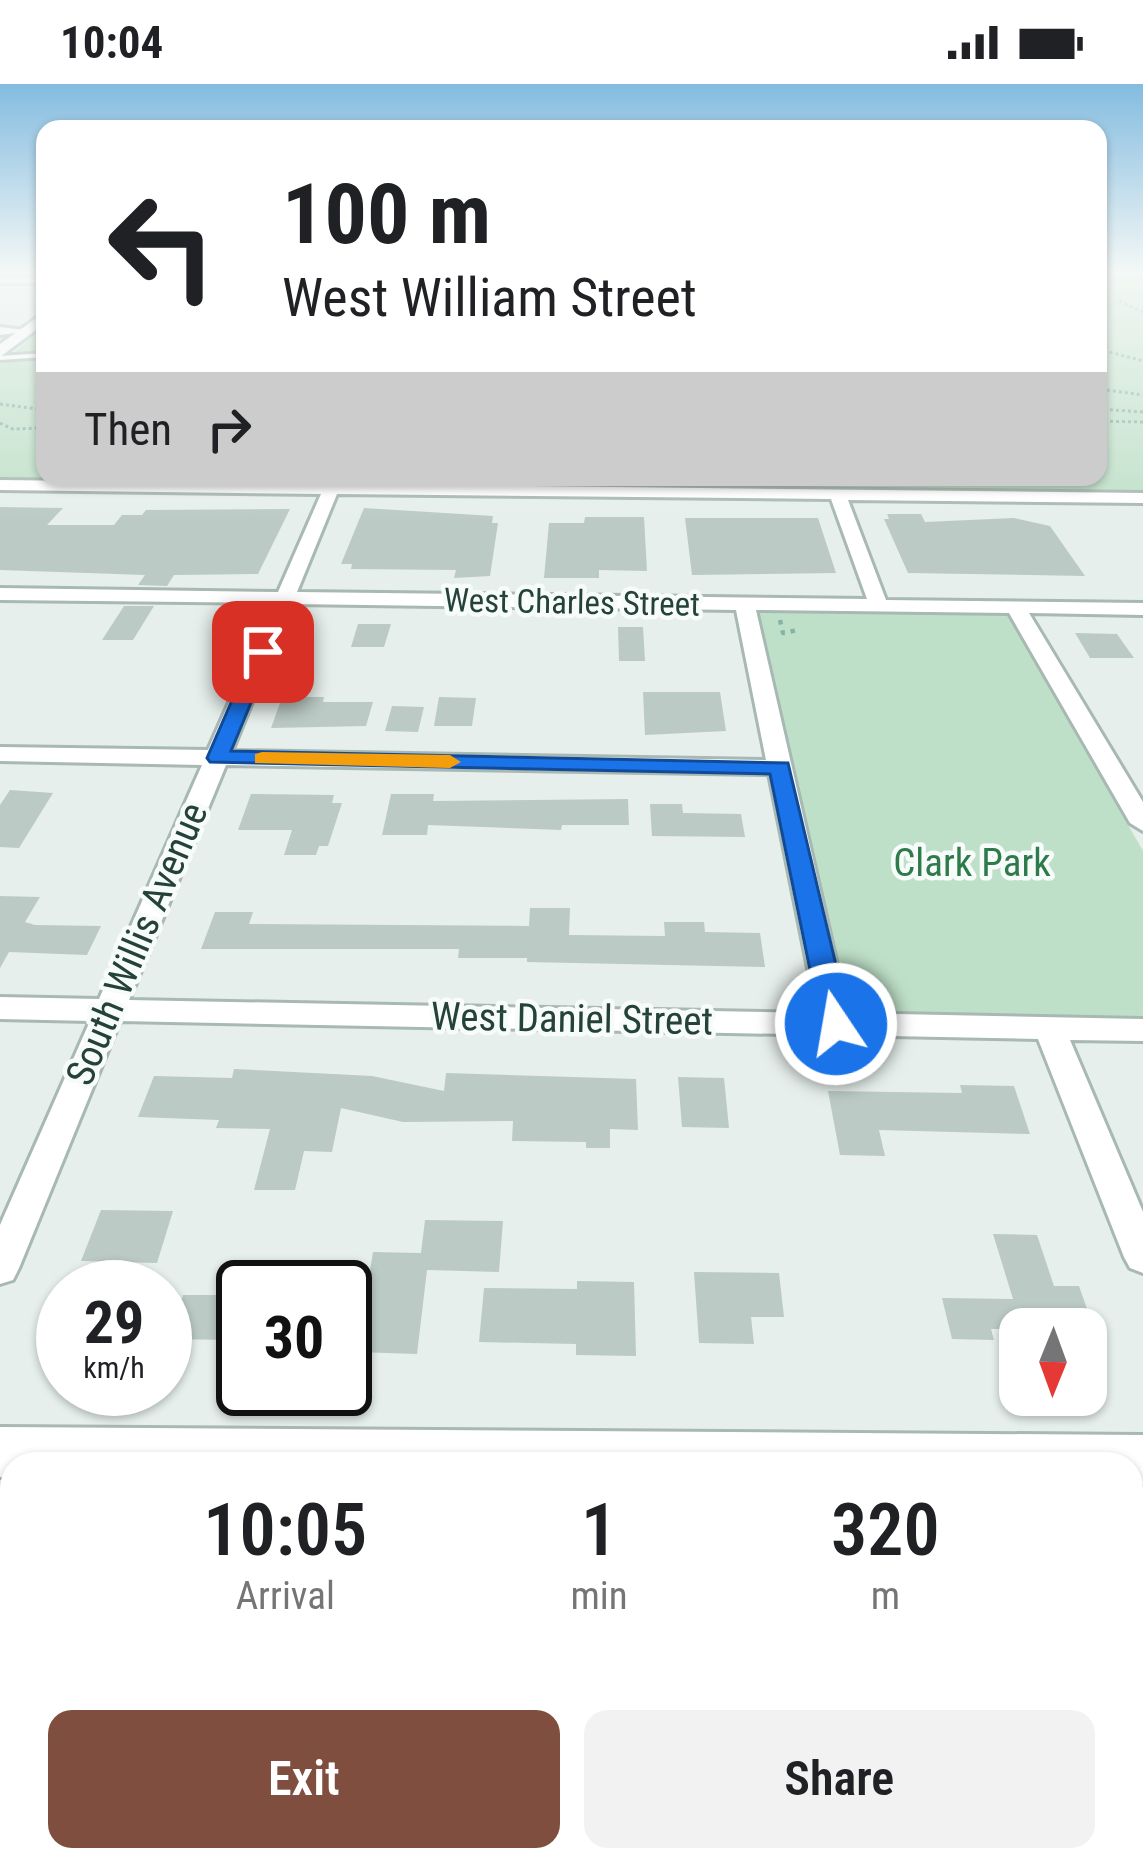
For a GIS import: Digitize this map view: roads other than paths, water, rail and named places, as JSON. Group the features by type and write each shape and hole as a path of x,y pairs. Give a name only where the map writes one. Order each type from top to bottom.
{"street":[{"path":"0,485 36,485"},
{"path":"83,486 1143,498"},
{"name":"South Willis Avenue","path":"0,1268 331,489"},
{"path":"838,495 879,606"},
{"name":"West Charles Street","path":"0,594 1143,609"},
{"path":"745,604 836,1024"},
{"path":"1015,607 1143,824"},
{"path":"0,754 780,767"},
{"path":"1113,772 1143,772"},
{"name":"West Daniel Street","path":"0,1008 1143,1030"},
{"path":"1050,1029 1143,1257"}],"lane":[{"path":"4,355 36,359"}],"park label":[{"name":"Clark Park","path":"972,863"}]}
